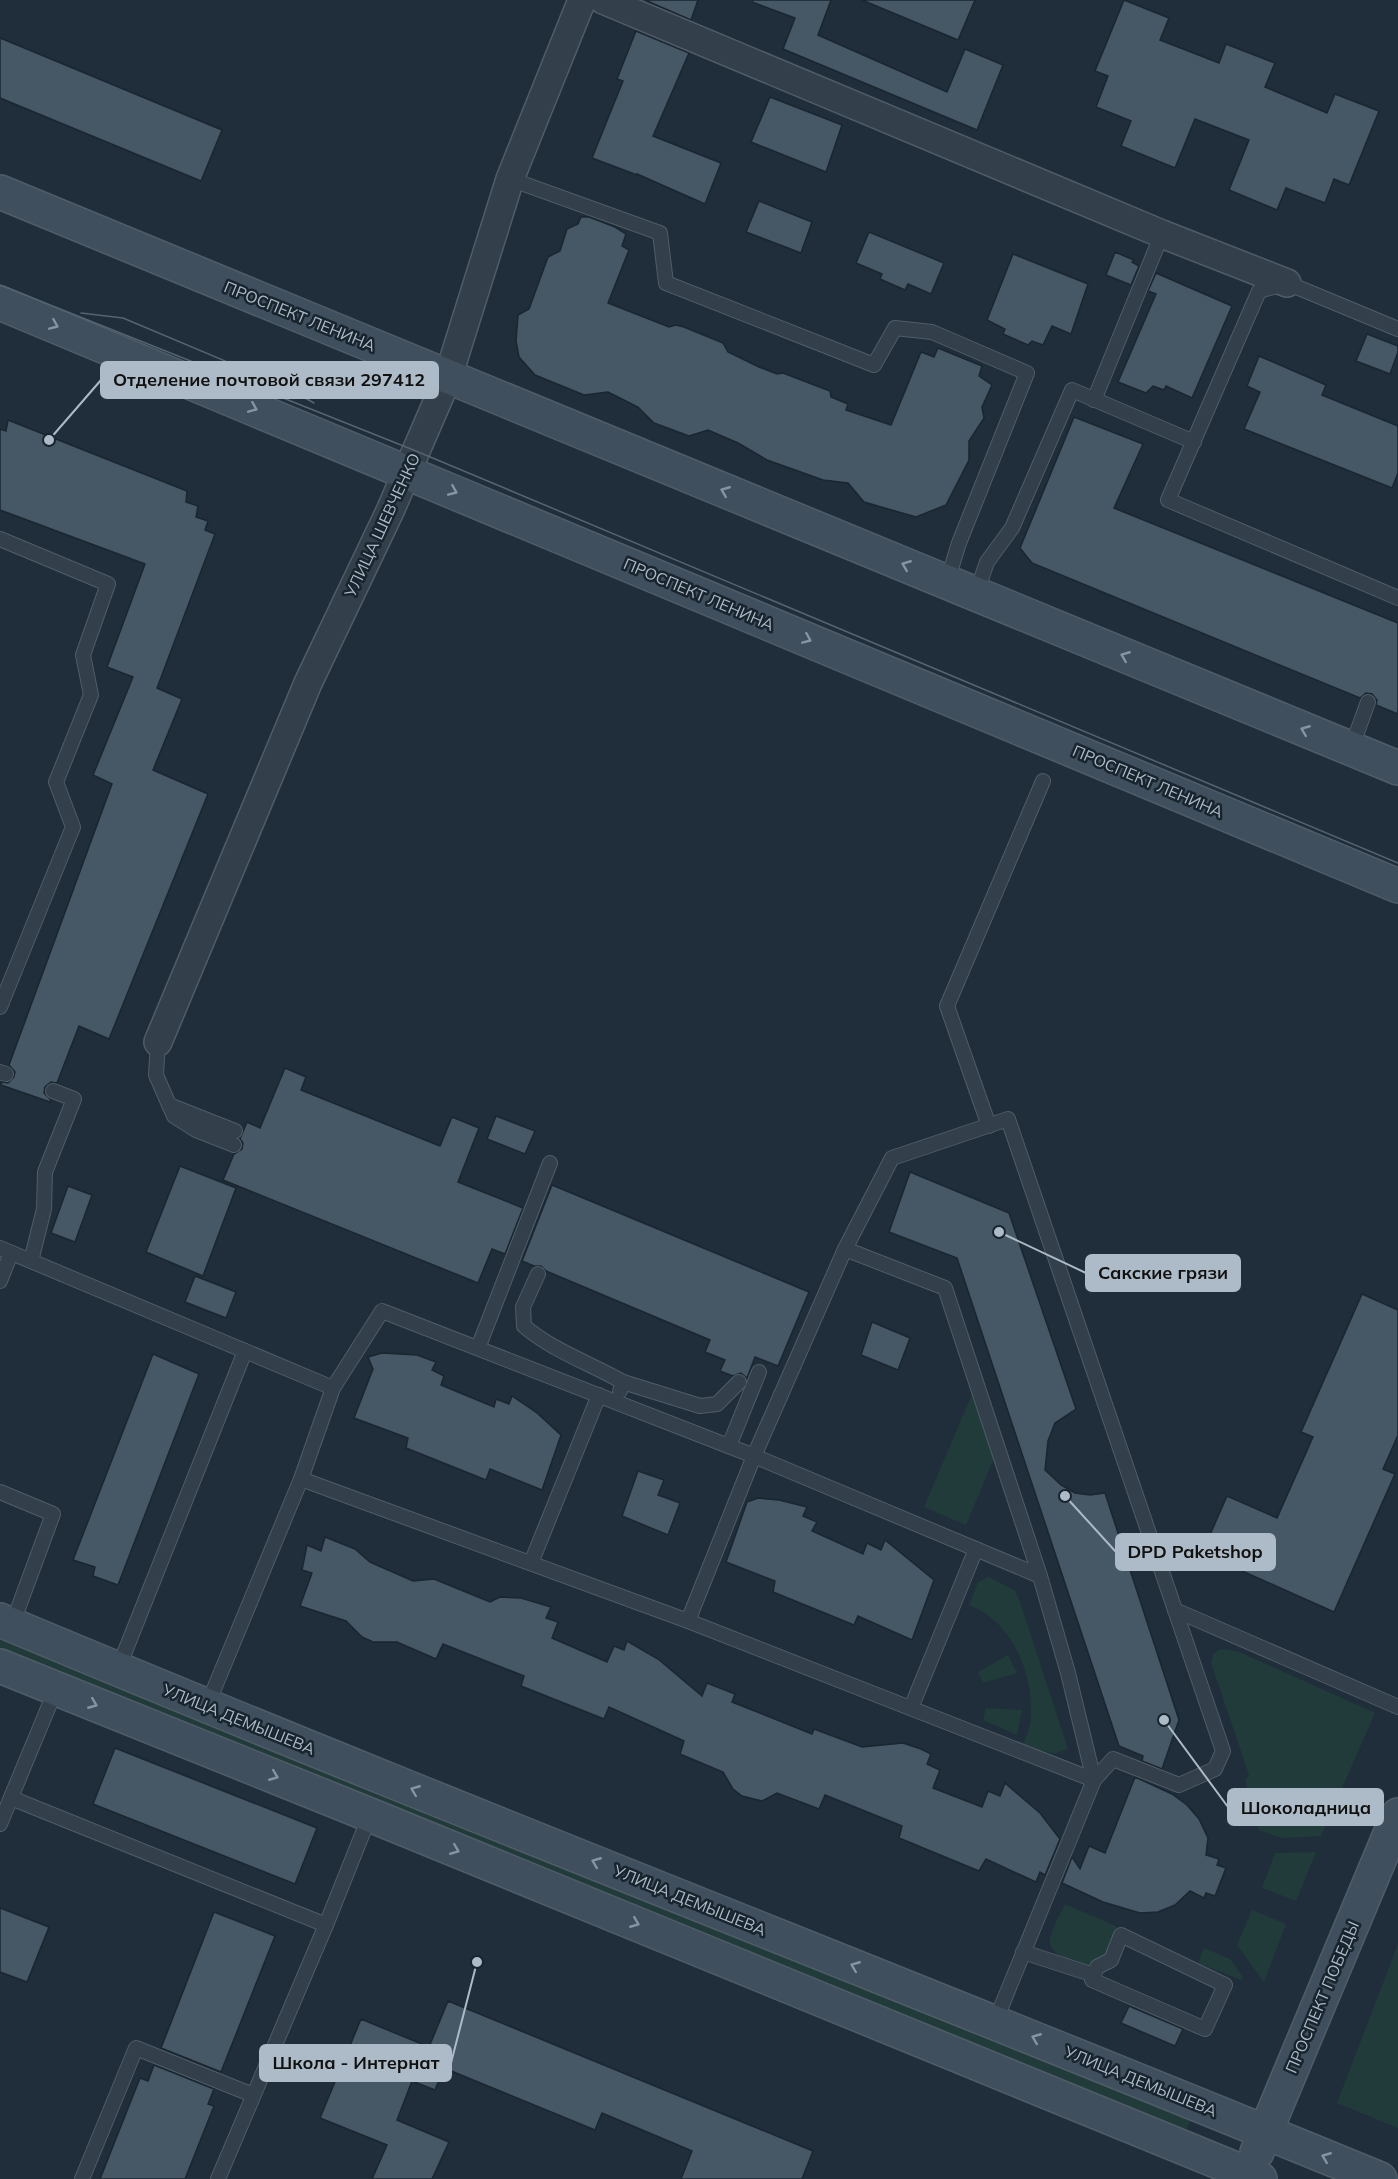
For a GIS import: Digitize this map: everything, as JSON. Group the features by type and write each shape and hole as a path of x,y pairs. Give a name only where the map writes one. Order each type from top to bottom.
{"street":[{"name":"УЛИЦА ШЕВЧЕНКО","path":"158,1042 308,683 407,472 448,377 510,179 582,0"},
{"path":"603,0 1162,234 1287,283"},
{"name":"ПРОСПЕКТ ЛЕНИНА","path":"0,192 1398,768"},
{"name":"ПРОСПЕКТ ЛЕНИНА","path":"0,303 1398,886"},
{"name":"УЛИЦА ДЕМЫШЕВА","path":"6,1622 207,1707 995,2022 1380,2179"},
{"path":"0,1666 370,1815 1251,2177"},
{"name":"ПРОСПЕКТ ПОБЕДЫ","path":"1251,2177 1265,2131 1398,1815"}],"lane":[{"path":"510,179 660,233 666,283 874,365 896,328 932,332 1027,373 959,543 961,588"},
{"path":"1094,400 1162,234"},
{"path":"1398,328 1287,283 1259,291 1168,500 1398,598"},
{"path":"961,588 987,562 1012,528 1072,390 1194,442"},
{"path":"0,539 108,584 83,655 91,695 56,782 74,827 0,1007"},
{"path":"1351,749 1368,702"},
{"path":"989,1126 947,1006 1043,781"},
{"path":"158,1042 156,1074 169,1105 234,1138"},
{"path":"31,1261 44,1209 45,1172 74,1099 53,1091"},
{"path":"688,1621 754,1456 845,1249 892,1158 1008,1119 1223,1751 1215,1769 1179,1785 1113,1759 1094,1780 995,2022"},
{"path":"478,1348 550,1162"},
{"path":"845,1249 945,1288 1040,1576 1068,1673 1094,1780"},
{"path":"0,1281 5,1251 333,1388"},
{"path":"538,1274 523,1307 524,1326 540,1340 623,1382 700,1406 717,1404 739,1382"},
{"path":"207,1707 301,1479 333,1388 382,1311 754,1456 1040,1576"},
{"path":"118,1669 245,1351"},
{"path":"729,1446 759,1372"},
{"path":"616,1402 623,1382"},
{"path":"531,1563 599,1395"},
{"path":"301,1479 688,1621 1094,1780"},
{"path":"0,1492 52,1514 6,1622"},
{"path":"910,1708 976,1549"},
{"path":"1175,1610 1398,1707"},
{"path":"0,1824 56,1689"},
{"path":"11,1798 326,1925"},
{"path":"218,2179 370,1815"},
{"path":"1121,1935 1225,1985 1205,2029 1092,1980 1094,1975 1097,1967 1111,1960 1121,1935"},
{"path":"1023,1952 1094,1975"},
{"path":"82,2179 136,2048 253,2095"}],"green space":[{"path":"973,1392 994,1458 966,1525 924,1507"},
{"path":"989,1577 1014,1590 1019,1599 1068,1749 1054,1754 1023,1745 1031,1718 1031,1701 1024,1667 1008,1636 998,1624 969,1605 978,1582"},
{"path":"0,1635 1192,2116 1186,2131 0,1651"},
{"path":"1221,1649 1237,1651 1375,1713 1321,1836 1281,1838 1259,1830 1245,1781 1249,1775 1211,1663 1213,1654"},
{"path":"1008,1655 1017,1673 983,1683 978,1672"},
{"path":"986,1708 1022,1710 1017,1735 983,1720"},
{"path":"1316,1852 1296,1901 1262,1888 1275,1853"},
{"path":"1065,1904 1116,1926 1121,1935 1097,1967 1061,1956 1051,1946 1052,1932"},
{"path":"1252,1910 1286,1924 1264,1982 1237,1945"},
{"path":"1398,1944 1398,2128 1337,2103"},
{"path":"1204,1948 1230,1959 1243,1977 1241,1980 1198,1963"}],"building":[{"path":"648,0 698,0 691,20"},
{"path":"753,0 831,0 818,35 947,92 965,49 1003,65 977,130 783,49 795,18 752,2"},
{"path":"862,0 975,0 958,40"},
{"path":"1124,0 1169,18 1160,40 1219,63 1226,44 1275,63 1265,87 1327,113 1335,94 1379,111 1349,185 1334,179 1325,203 1286,188 1277,210 1229,190 1249,140 1195,119 1175,168 1121,146 1131,121 1096,107 1108,76 1095,71"},
{"path":"636,31 689,53 653,136 721,163 705,204 637,174 592,158 623,81 617,79"},
{"path":"0,38 222,130 201,181 0,98"},
{"path":"770,97 842,125 826,172 751,142"},
{"path":"759,201 812,222 801,253 746,232"},
{"path":"581,217 589,217 626,234 622,246 629,250 608,303 669,327 676,325 684,327 723,343 728,352 759,367 777,374 783,373 830,391 831,397 848,404 846,410 891,425 921,352 934,357 938,348 982,366 979,376 992,385 982,407 984,418 969,441 969,460 946,505 916,517 864,502 848,483 823,480 767,460 738,443 708,430 689,436 654,423 638,407 608,392 584,395 535,375 519,357 516,341 518,315 529,309 548,257 560,251 567,229 578,224"},
{"path":"869,232 944,263 931,294 908,284 905,290 880,279 882,274 856,263"},
{"path":"1115,252 1134,260 1132,262 1139,266 1131,285 1106,275"},
{"path":"1013,254 1088,284 1071,334 1052,326 1043,345 1032,341 1028,345 1003,334 1005,329 987,320"},
{"path":"1156,273 1232,306 1192,398 1166,386 1164,390 1153,386 1146,393 1118,382 1156,294 1148,291"},
{"path":"1367,334 1398,346 1390,374 1356,361"},
{"path":"1259,356 1326,385 1322,395 1398,426 1398,473 1392,488 1244,429 1260,392 1247,386"},
{"path":"1074,417 1143,444 1114,508 1398,623 1398,714 1376,705 1377,700 1372,694 1366,693 1360,698 1032,563 1020,548"},
{"path":"8,420 187,491 186,502 198,506 196,517 208,521 205,530 215,534 157,688 182,699 153,770 208,794 109,1039 79,1026 57,1083 51,1082 45,1087 44,1093 51,1100 50,1102 1,1085 2,1082 8,1083 14,1077 15,1072 9,1065 112,784 93,775 133,677 107,667 145,564 0,510 0,429 6,431"},
{"path":"285,1068 306,1077 301,1090 440,1146 452,1117 479,1128 458,1182 523,1208 505,1254 492,1249 478,1283 223,1180 234,1154 242,1149 243,1143 240,1139 247,1122 260,1128"},
{"path":"496,1116 535,1131 525,1154 487,1139"},
{"path":"180,1166 236,1188 203,1276 146,1252"},
{"path":"910,1172 1009,1213 1076,1409 1055,1423 1048,1441 1045,1470 1061,1485 1075,1493 1090,1495 1105,1493 1179,1720 1162,1769 1142,1761 1143,1756 1119,1746 957,1258 889,1232"},
{"path":"552,1185 809,1292 778,1366 755,1357 747,1378 741,1373 733,1376 720,1371 725,1360 705,1352 710,1340 546,1271 541,1266 522,1261"},
{"path":"68,1186 92,1195 75,1242 51,1233"},
{"path":"195,1276 236,1292 226,1318 185,1302"},
{"path":"1362,1294 1398,1310 1398,1435 1383,1469 1395,1474 1334,1612 1202,1553 1227,1496 1277,1518 1313,1437 1301,1432"},
{"path":"872,1322 910,1338 898,1370 861,1355"},
{"path":"382,1353 417,1355 436,1362 432,1370 444,1376 441,1385 494,1407 496,1399 509,1404 512,1396 537,1413 561,1435 542,1490 490,1469 486,1480 406,1448 408,1438 354,1418 373,1369 368,1357"},
{"path":"153,1354 199,1374 118,1585 93,1576 95,1567 73,1560"},
{"path":"638,1471 664,1480 658,1495 680,1503 668,1535 622,1516"},
{"path":"758,1498 779,1500 807,1507 803,1516 817,1522 812,1531 863,1554 867,1543 881,1550 885,1540 934,1580 912,1640 858,1616 854,1625 773,1592 775,1581 726,1562 747,1502"},
{"path":"325,1537 355,1549 370,1562 413,1581 434,1579 490,1602 500,1597 521,1598 551,1607 546,1618 558,1622 552,1638 607,1662 614,1646 624,1650 627,1641 658,1659 702,1696 707,1683 735,1694 732,1702 812,1734 814,1729 862,1747 903,1743 921,1749 931,1754 927,1764 940,1770 933,1788 982,1807 988,1791 1000,1796 1005,1783 1040,1813 1060,1839 1045,1875 1040,1872 1036,1882 986,1859 979,1871 899,1838 902,1826 825,1795 819,1809 777,1793 762,1801 742,1796 733,1789 723,1772 680,1754 684,1741 609,1707 604,1719 521,1686 524,1676 443,1644 436,1659 397,1642 373,1642 362,1637 346,1621 300,1606 312,1573 302,1570 307,1545 321,1551"},
{"path":"115,1748 317,1828 295,1884 93,1804"},
{"path":"1135,1777 1172,1794 1187,1805 1199,1819 1208,1838 1206,1855 1219,1859 1217,1865 1226,1868 1215,1896 1206,1893 1204,1898 1190,1891 1175,1905 1158,1912 1140,1913 1103,1902 1062,1883 1072,1857 1080,1869 1089,1846 1105,1853"},
{"path":"0,1908 49,1927 27,1982 0,1972"},
{"path":"214,1912 275,1936 221,2072 161,2048"},
{"path":"448,2001 813,2151 802,2179 681,2179 692,2151 602,2113 595,2130 444,2068 435,2090 412,2081 397,2120 449,2142 432,2179 372,2179 387,2145 320,2118 361,2019 429,2047"},
{"path":"1129,2006 1183,2029 1175,2046 1121,2023"},
{"path":"154,2065 214,2089 208,2104 214,2106 185,2179 100,2179 140,2078 148,2081"}],"tram line":[{"path":"0,285 416,451 1398,863"},
{"path":"81,313 123,318 282,385 314,403"}],"place":[{"name":"Отделение почтовой связи 297412","path":"49,440"},
{"name":"Сакские грязи","path":"999,1232"},
{"name":"DPD Paketshop","path":"1065,1496"},
{"name":"Шоколадница","path":"1164,1720"},
{"name":"Школа - Интернат","path":"477,1962"}]}
